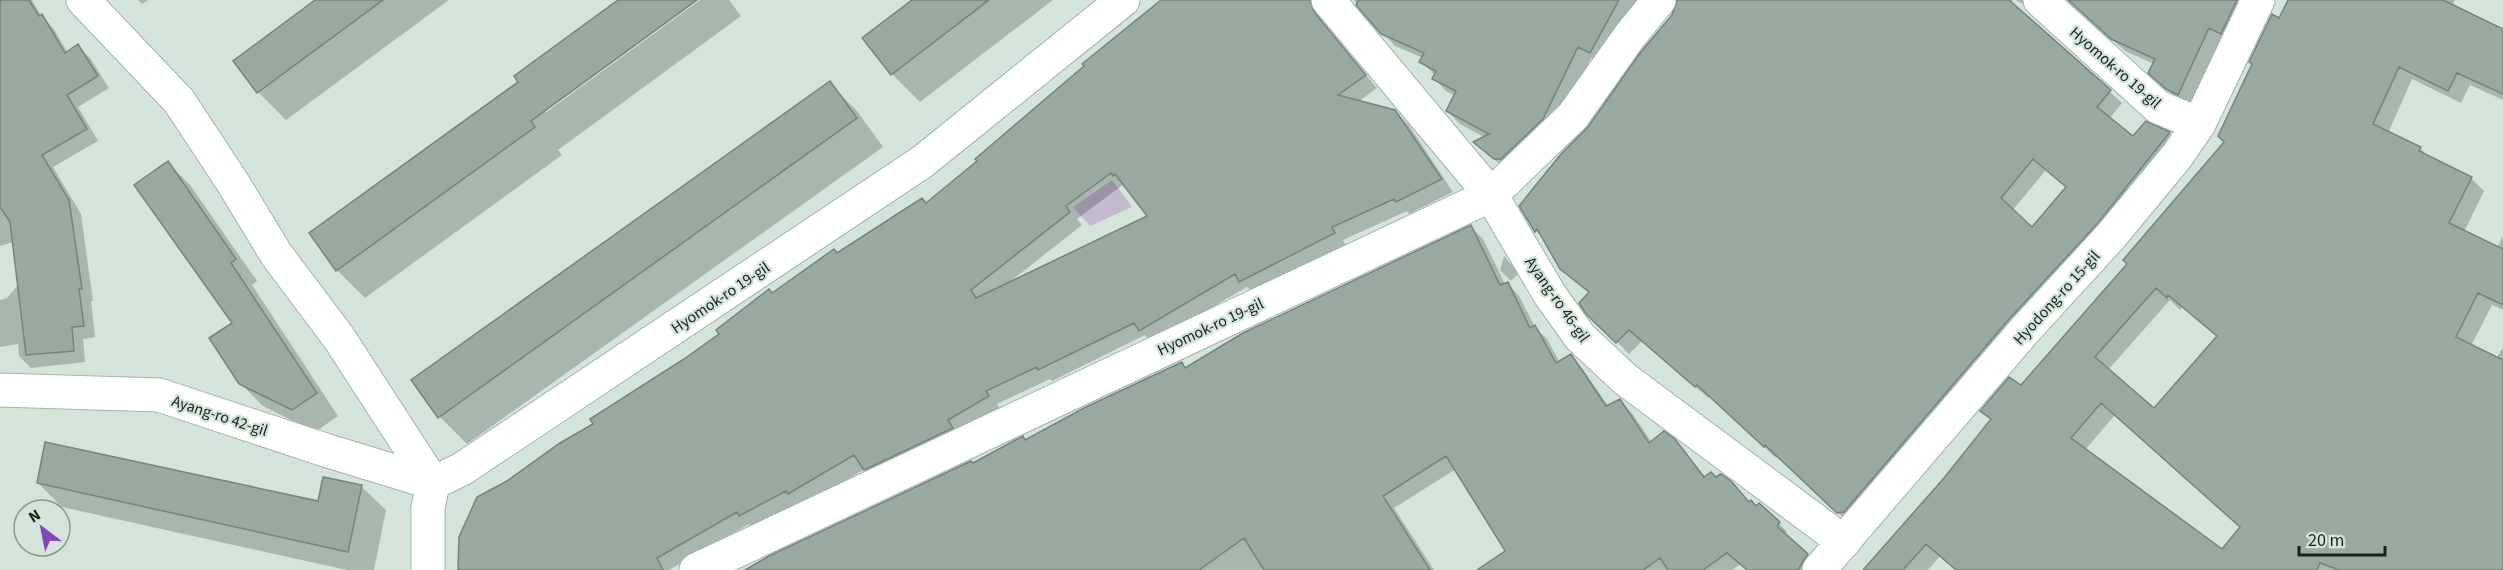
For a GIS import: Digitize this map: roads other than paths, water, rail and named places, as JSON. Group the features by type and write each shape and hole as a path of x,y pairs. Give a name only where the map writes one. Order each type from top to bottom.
{"street":[{"path":"83,0 179,101 276,254 339,338 433,483 428,508 428,570"},
{"name":"Hyomok-ro 19-gil","path":"433,483 462,469 922,162 1123,0"},
{"name":"Ayang-ro 46-gil","path":"1328,0 1491,195 1550,295 1580,337 1625,379 1844,542"},
{"name":"Hyomok-ro 19-gil","path":"696,570 1491,195 1573,116 1629,37 1659,0"},
{"name":"Hyomok-ro 19-gil","path":"2040,0 2158,106 2199,124"},
{"name":"Hyodong-ro 15-gil","path":"1819,570 2024,331 2111,236 2177,156 2199,124 2258,0"},
{"name":"Ayang-ro 42-gil","path":"0,390 159,395 433,483"}]}
